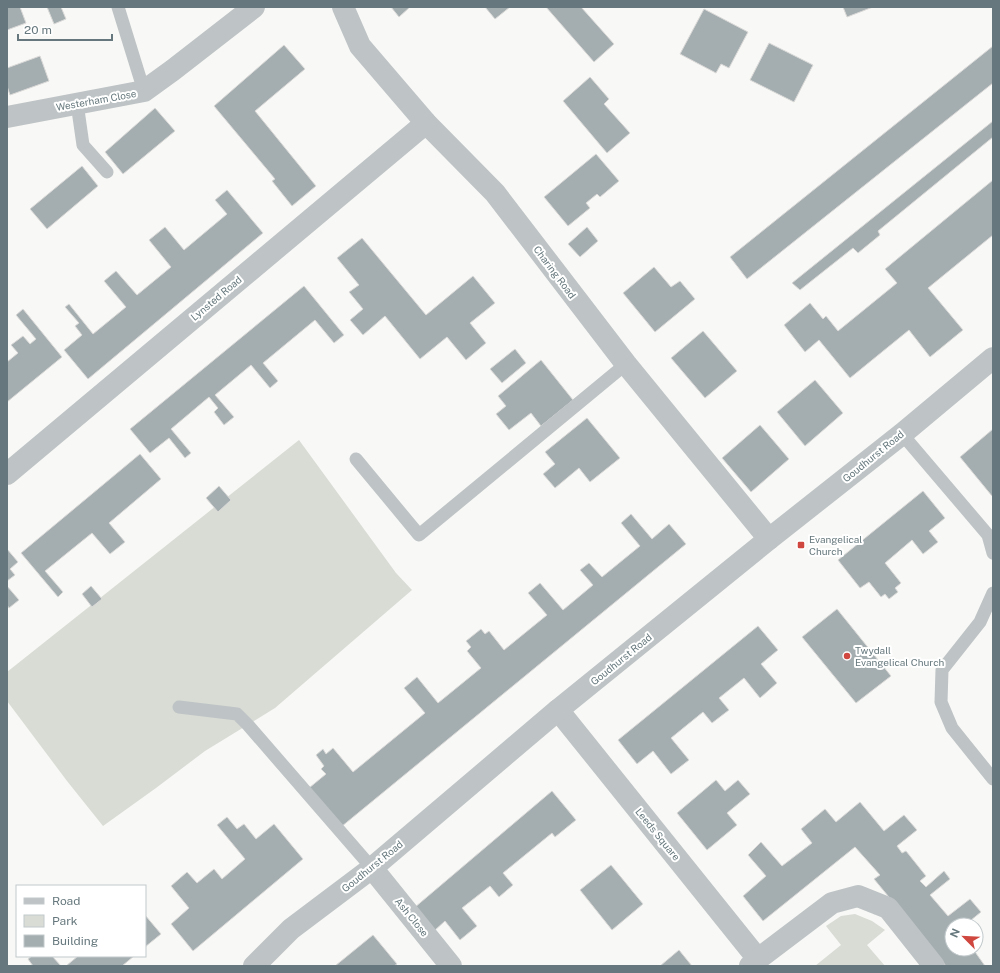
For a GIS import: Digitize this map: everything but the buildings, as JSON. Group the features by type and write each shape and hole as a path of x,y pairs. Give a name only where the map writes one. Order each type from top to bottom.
{"street":[{"name":"Westerham Close","path":"7,117 144,91 174,70 254,7"},
{"name":"Charing Road","path":"343,7 360,46 426,123 495,193 626,364 769,539"},
{"name":"Lynsted Road","path":"7,474 426,123"},
{"name":"Goudhurst Road","path":"254,966 291,929 372,868 558,710 769,539 902,434 993,358"},
{"name":"Leeds Square","path":"558,710 754,962 832,903 858,896 888,908 934,966"},
{"name":"Ash Close","path":"372,868 451,966"}],"lane":[{"path":"118,7 144,91"},
{"path":"77,104 83,145 108,172"},
{"path":"356,459 419,534 626,364"},
{"path":"902,434 988,535 993,553"},
{"path":"993,593 980,622 942,670 941,702 952,728 993,779"},
{"path":"179,707 237,714 248,724 372,868"}],"green space":[{"path":"299,440 396,573 412,590 275,708 205,751 103,826 7,701 7,672"},
{"path":"855,914 872,921 885,930 867,945 885,966 815,966 841,945 826,926 841,916"}],"place":[{"name":"Evangelical Church","path":"801,545"},
{"name":"Twydall Evangelical Church","path":"847,656"}]}
